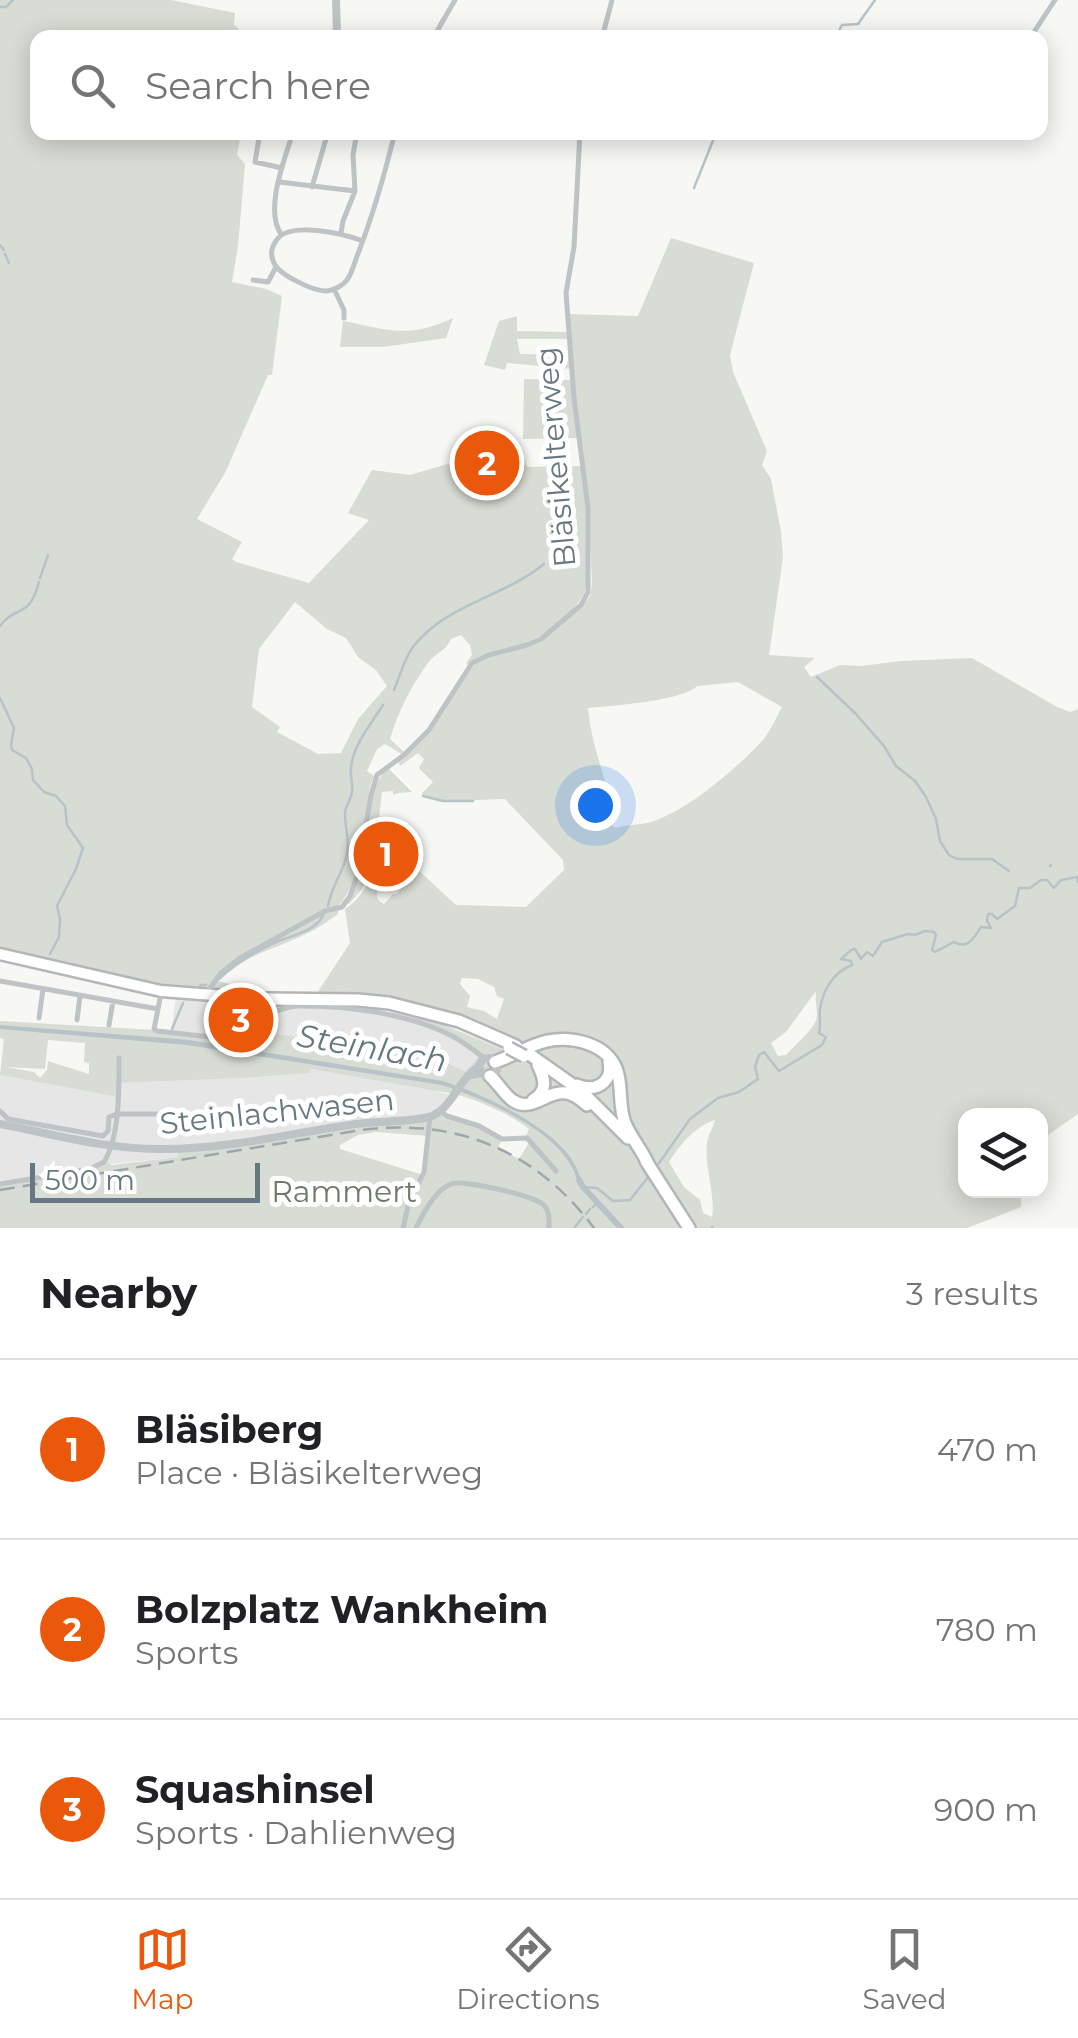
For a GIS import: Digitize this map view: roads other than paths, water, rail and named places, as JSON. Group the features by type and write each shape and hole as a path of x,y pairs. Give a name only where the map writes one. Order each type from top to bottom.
{"highway":[{"path":"267,999 401,1011 457,1026 519,1051 545,1067 578,1085 590,1088 606,1080 610,1068 605,1056 592,1047 561,1041 534,1047 488,1067"},
{"path":"488,1067 532,1046 555,1040 576,1041 602,1050 617,1071 625,1123 686,1228"},
{"path":"488,1067 513,1099 523,1103 540,1095 545,1067"},
{"path":"488,1067 508,1097 518,1104 530,1104 563,1092 575,1096 599,1115"},
{"path":"545,1067 599,1115 652,1173"},
{"path":"545,1067 600,1108 652,1173"}],"main road":[{"path":"0,954 124,984 204,996 267,999"}],"street":[{"path":"336,0 336,30"},
{"path":"438,30 456,0"},
{"path":"604,30 612,0"},
{"path":"1035,30 1055,0"},
{"path":"259,140 255,162 282,168"},
{"path":"281,234 274,217 291,140"},
{"path":"312,188 326,140"},
{"path":"341,234 355,192 356,140"},
{"path":"281,234 272,250 276,268 282,273 324,291 348,279 376,206 393,140"},
{"name":"Bläsikelterweg","path":"204,996 221,973 240,958 326,911 342,908 358,872 377,774 429,730 472,663 540,639 586,598 588,508 575,413 566,294 574,247 580,140"},
{"path":"279,182 355,192"},
{"path":"281,234 341,234 363,241"},
{"path":"253,280 268,282 276,268"},
{"path":"334,289 344,318"},
{"path":"0,985 158,1009"},
{"path":"39,1018 43,989"},
{"path":"77,1020 80,996"},
{"path":"160,999 154,1029 157,1031 220,1038 253,1031 259,1015 286,1008 360,1011 428,1026 456,1038 488,1067"},
{"path":"108,1025 114,1001"},
{"path":"0,1184 103,1164 112,1145 120,1058"},
{"name":"Steinlachwasen","path":"0,1124 112,1145 160,1150 208,1146 376,1120 430,1117 440,1111 469,1074 488,1067"},
{"path":"0,1111 8,1120 102,1136 108,1130 108,1117 116,1114 211,1114"},
{"name":"Steinlachwasen","path":"440,1111 502,1139 527,1138 556,1171"},
{"path":"403,1228 408,1206 424,1172 430,1117"},
{"path":"416,1228 444,1188 458,1183 540,1201 547,1208 549,1228"}],"waterway":[{"path":"0,7 13,0"},
{"path":"839,30 842,25 858,24 875,0"},
{"path":"694,188 713,140"},
{"path":"0,245 4,250"},
{"path":"5,254 9,263"},
{"path":"40,578 48,555"},
{"path":"394,690 410,652 426,632 544,564"},
{"path":"0,626 31,602 39,582"},
{"path":"817,677 855,713 896,766 915,781 926,797 940,841 949,855 957,859 992,859 1009,871"},
{"path":"0,698 14,728 12,750 26,758 33,780 44,792 56,796 65,806 67,825 83,848 57,906 59,937 50,954"},
{"path":"328,906 347,854 345,814 352,792 352,759 383,705"},
{"path":"423,796 473,801"},
{"path":"657,1166 690,1119 718,1098 739,1092 758,1079 755,1067 759,1055 764,1052 779,1071 822,1045 826,1037 819,1033 821,1002 835,977 852,965 851,961 841,959 851,950 855,949 861,959 867,952 873,956 882,942 925,931 936,935 932,950 935,952 954,942 967,944 981,927 991,928 988,914 997,919 1015,906 1019,888 1030,888 1041,880 1047,880 1054,888 1061,880 1077,877 1078,882"},
{"path":"219,979 252,954 308,930 323,916"},
{"path":"196,990 206,985"},
{"path":"172,1029 183,1003"},
{"path":"583,1187 597,1188 613,1201 630,1200 649,1176"},
{"name":"Steinlach","path":"579,1180 621,1228"},
{"name":"Steinlach","path":"593,1207 598,1202"},
{"path":"586,1214 590,1209"},
{"path":"574,1228 583,1217"}],"railway":[{"path":"0,1190 355,1131 425,1129 458,1134 518,1159 545,1177 594,1228"}],"place":[{"name":"Bolzplatz Wankheim","path":"487,463"},
{"name":"Bläsiberg","path":"386,854"},
{"name":"Squashinsel","path":"241,1020"}],"park label":[{"name":"Rammert","path":"344,1192"}]}
